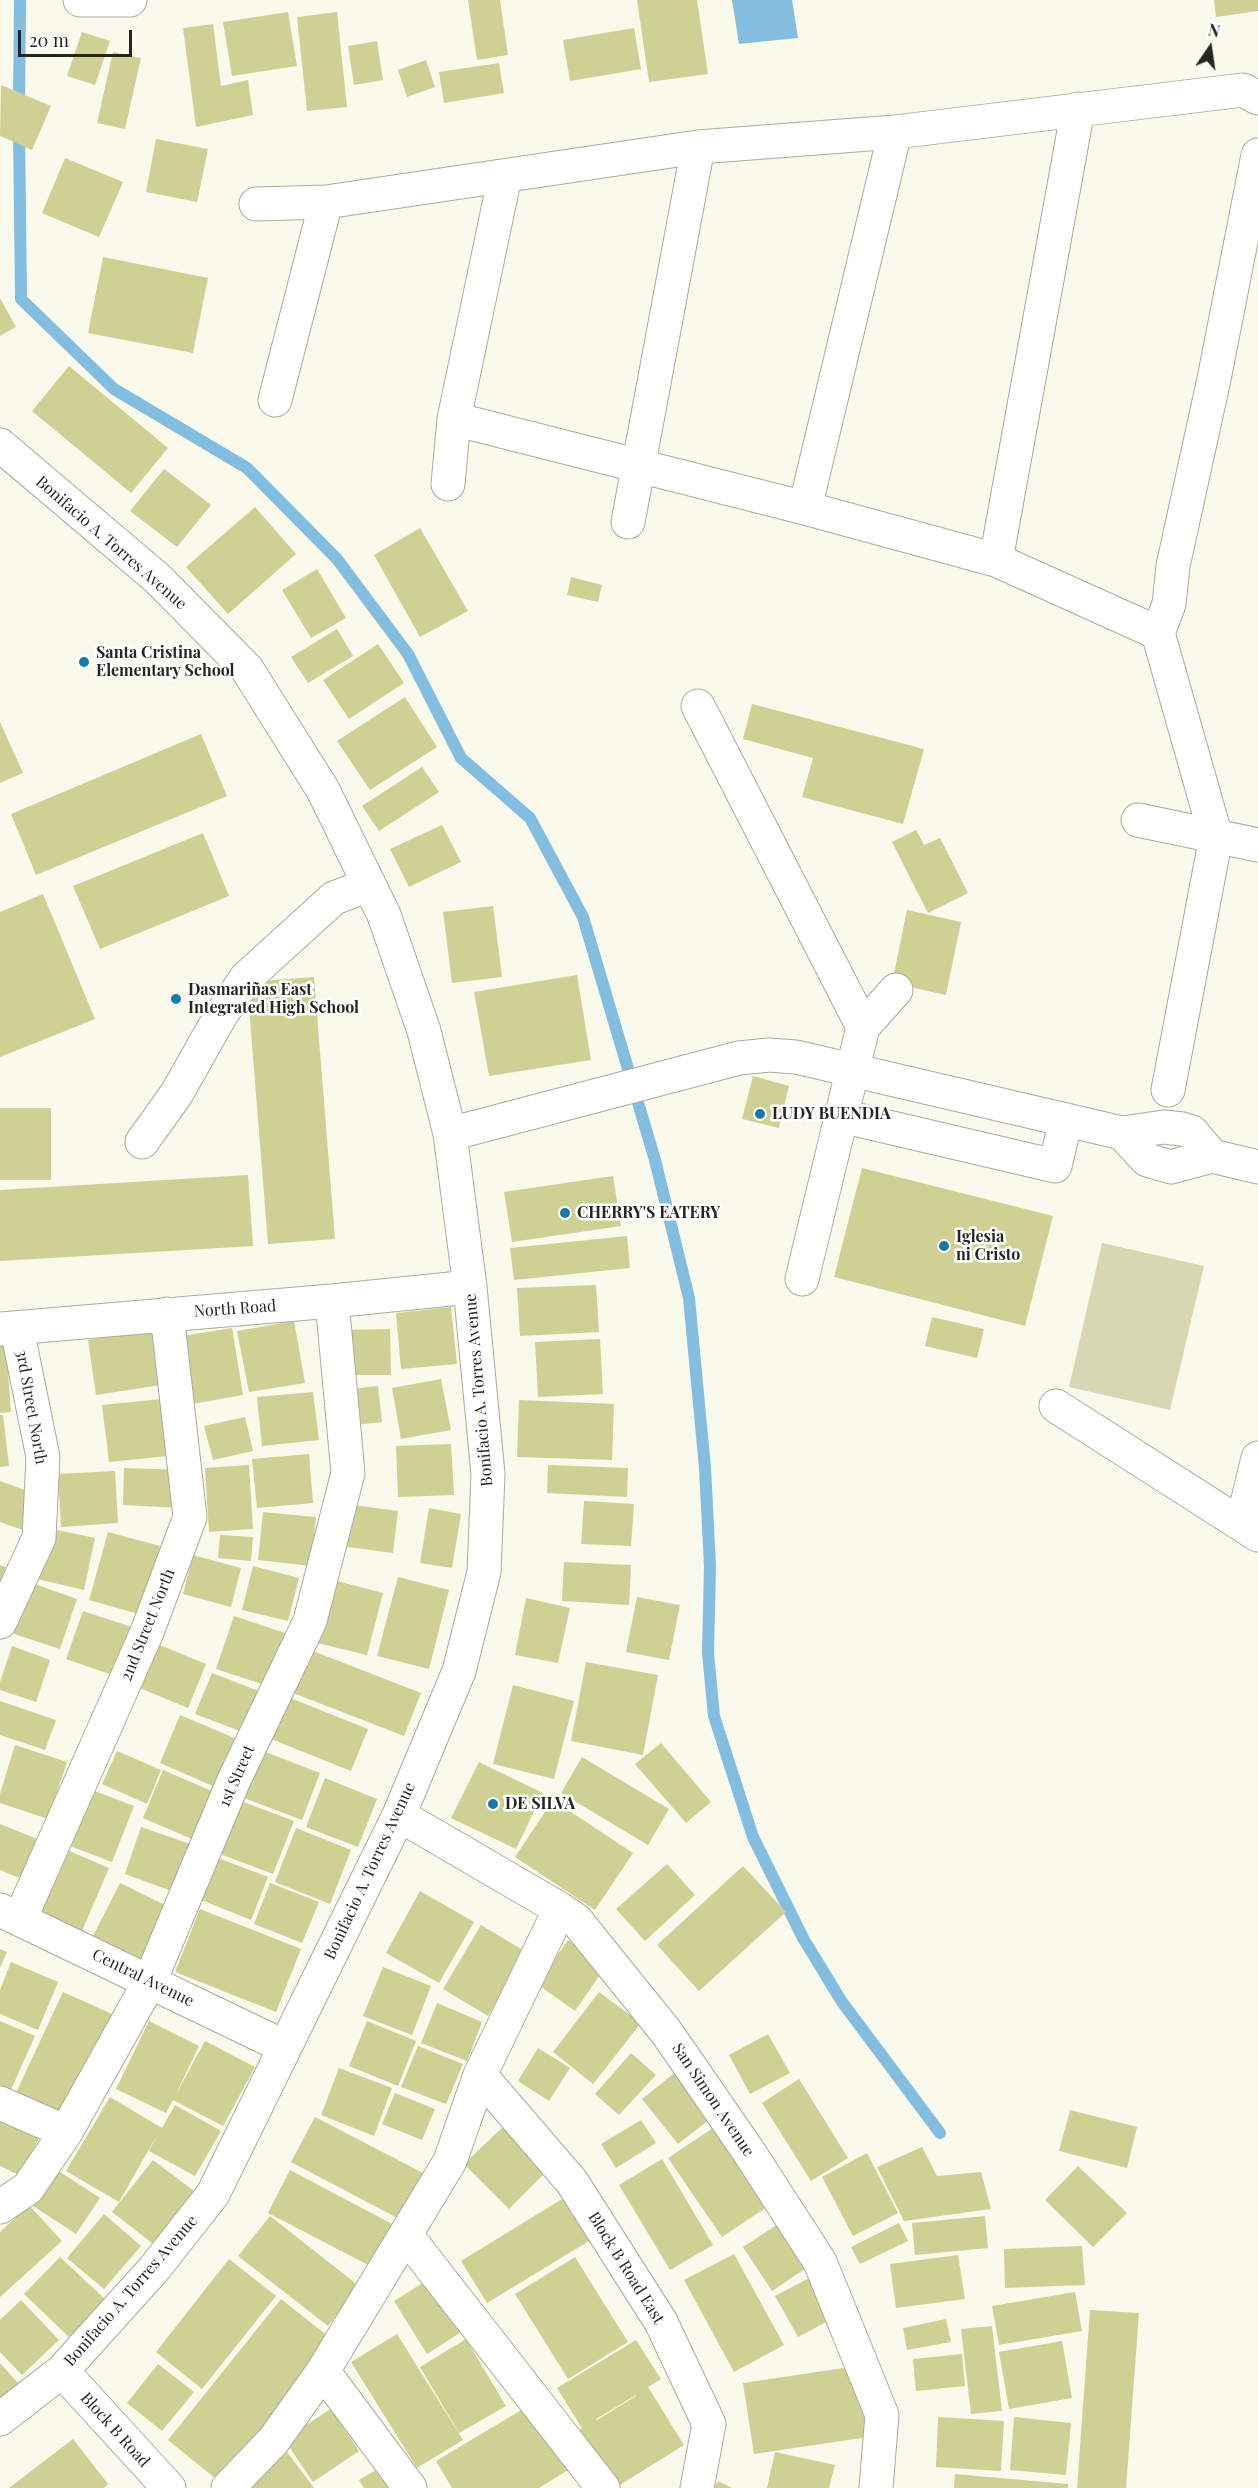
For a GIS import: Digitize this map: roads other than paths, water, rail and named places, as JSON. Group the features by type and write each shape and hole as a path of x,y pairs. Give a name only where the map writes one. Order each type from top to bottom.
{"street":[{"path":"80,0 130,0"},
{"path":"256,204 326,202 698,147 895,132 1243,90 1258,98"},
{"path":"996,560 1078,109"},
{"path":"805,508 895,132"},
{"path":"628,522 640,468 698,147"},
{"path":"1168,1090 1216,837 1158,633 1169,604 1173,566 1214,379 1258,155"},
{"path":"448,484 454,420 505,176"},
{"path":"275,400 326,202"},
{"path":"454,420 805,508 996,560 1158,633"},
{"name":"Bonifacio A. Torres Avenue","path":"0,445 157,578 247,669 323,790 384,915 424,1031 450,1134 470,1287 488,1474 484,1572 459,1671 399,1815 213,2194 154,2269 62,2371 0,2419"},
{"path":"698,706 863,1027"},
{"path":"1138,820 1258,844"},
{"path":"142,1142 177,1093 221,1015 246,978 334,898 369,885"},
{"path":"802,1279 863,1027 896,990"},
{"path":"450,1134 739,1058 769,1055 796,1057 1122,1133 1164,1126 1182,1129 1192,1132 1212,1156 1258,1167"},
{"path":"841,1116 1055,1166 1066,1120"},
{"name":"North Road","path":"9,1329 470,1287"},
{"name":"1st Street","path":"0,2207 28,2188 66,2132 150,1981 234,1780 310,1621 348,1473 332,1301"},
{"name":"2nd Street North","path":"10,1914 147,1632 190,1517 168,1314"},
{"name":"3rd Street North","path":"0,1622 39,1538 43,1457 9,1329"},
{"path":"1056,1406 1250,1530 1258,1458"},
{"name":"San Simon Avenue","path":"399,1815 576,1920 667,2033 749,2152 820,2262 882,2415 876,2488"},
{"path":"228,2488 274,2440 323,2371 450,2162 480,2075 560,1909"},
{"name":"Central Avenue","path":"10,1914 285,2047"},
{"name":"Block B Road East","path":"480,2075 572,2182 661,2322 709,2424 697,2488"},
{"path":"0,2103 66,2132"},
{"path":"406,2235 603,2488"},
{"name":"Block B Road","path":"62,2371 168,2488"},
{"path":"323,2371 410,2488"}],"water":[{"path":"732,0 792,0 798,38 739,44"}],"waterway":[{"path":"19,109 20,0"},
{"path":"19,129 21,299 114,389 247,468 337,559 408,654 461,758 530,818 583,917 655,1160 689,1298 705,1468 710,1566 708,1653 714,1716 753,1837 803,1938 842,2002 940,2133"}],"place":[{"name":"Santa Cristina Elementary School","path":"84,662"},
{"name":"Dasmariñas East Integrated High School","path":"176,999"},
{"name":"LUDY BUENDIA","path":"760,1114"},
{"name":"CHERRY'S EATERY","path":"565,1213"},
{"name":"Iglesia ni Cristo","path":"944,1246"},
{"name":"DE SILVA","path":"493,1804"}]}
